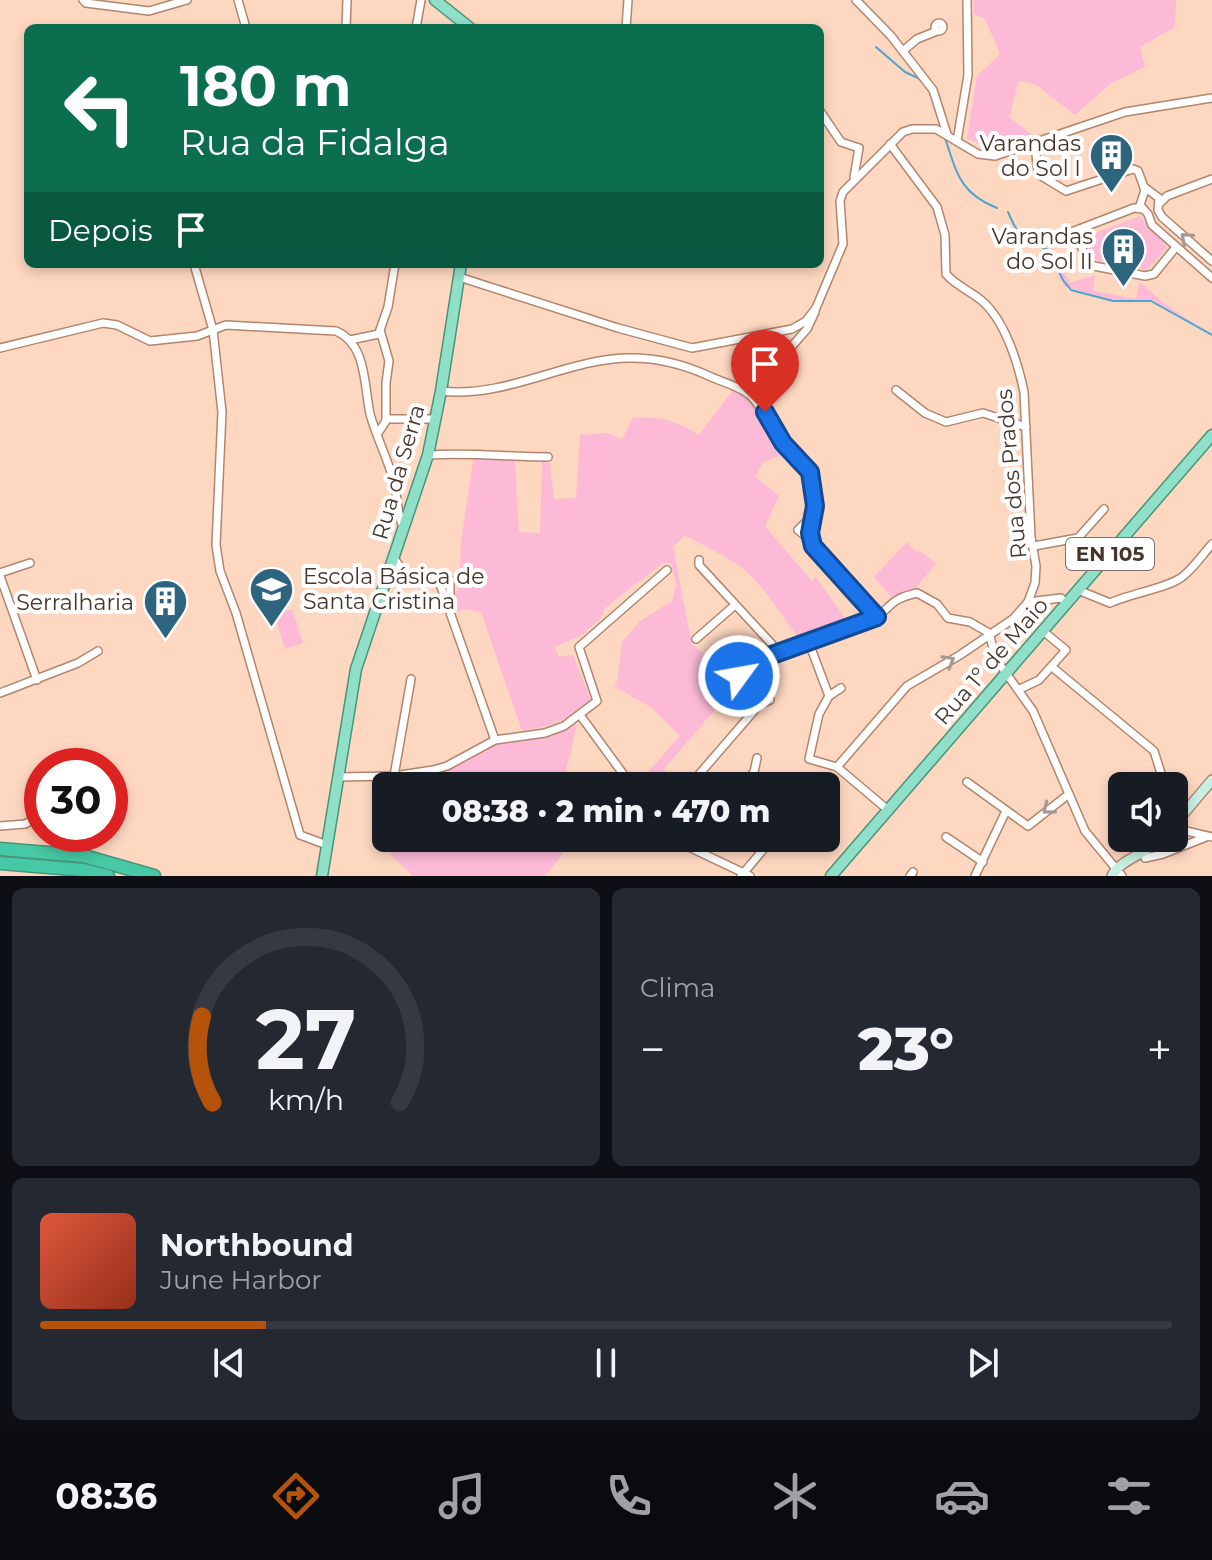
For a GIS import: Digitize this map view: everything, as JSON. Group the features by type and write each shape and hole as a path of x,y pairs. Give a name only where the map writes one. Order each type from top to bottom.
{"highway":[{"path":"0,849 84,856 154,876"},
{"path":"0,863 84,870 108,876"}],"main road":[{"path":"435,0 465,24"},
{"name":"Rua da Serra","path":"322,876 356,669 428,455 460,268"},
{"name":"Rua 1º de Maio","path":"831,876 1210,441"}],"street":[{"path":"83,0 108,7 149,11 187,0"},
{"path":"238,0 245,24"},
{"path":"346,24 347,0"},
{"path":"417,24 421,0"},
{"path":"626,24 628,0"},
{"path":"856,0 903,51 933,90 947,134"},
{"path":"957,141 968,75 967,0"},
{"path":"903,51 917,39 937,31"},
{"path":"750,394 813,321 843,244 840,201 843,192 903,132 920,127 936,129 986,156 995,156 1142,107 1212,98"},
{"path":"824,117 841,142 859,148 854,179"},
{"name":"Rua dos Prados","path":"890,144 937,207 945,235 946,274 984,302 1004,334 1021,377 1036,574 1028,602"},
{"path":"1035,144 1037,173 1060,189 1069,191 1133,169 1138,171 1152,225 1212,278"},
{"path":"1043,243 1145,200 1167,196 1212,179"},
{"path":"1145,200 1153,212 1167,196"},
{"path":"1145,200 1159,206"},
{"path":"1159,206 1162,217 1212,261"},
{"path":"1075,231 1089,265 1145,276 1154,274 1176,247"},
{"path":"195,268 213,330 222,412 216,545 220,571 236,613 300,835 327,845"},
{"path":"350,340 379,334 388,307 394,268"},
{"path":"459,277 618,328 692,348 792,329 806,321 816,308"},
{"path":"0,348 103,323 117,325 150,341 197,336 226,325 328,329 343,334 358,355 371,416 393,478 397,514 404,529"},
{"path":"378,433 386,419 389,361 380,330"},
{"path":"688,367 692,348"},
{"path":"441,391 462,394 518,384 611,360 647,359 688,367 750,394 783,443 810,472 815,513 810,540"},
{"path":"896,390 925,413 946,422 983,413 1026,427"},
{"path":"386,419 436,419"},
{"path":"428,455 461,452 503,457 548,457"},
{"path":"1034,546 1078,538 1104,509"},
{"path":"815,513 798,530 877,617"},
{"path":"1078,590 1110,603 1171,583 1183,577 1212,542"},
{"path":"394,558 405,574 427,577 440,584 495,740"},
{"path":"699,560 699,565 780,653"},
{"path":"30,563 0,574 37,680"},
{"path":"422,772 447,766 495,740 545,733 564,726 597,701 579,647 667,570"},
{"path":"736,679 750,667 877,617 891,601 917,593 937,604 948,618 970,622 989,633 996,659 1033,711 1091,841 1116,873 1146,852"},
{"path":"837,767 907,686 1013,619 1028,602 1061,598 1067,604"},
{"path":"696,639 735,605"},
{"path":"1020,689 1039,680 1066,650 1043,631"},
{"path":"809,643 829,696"},
{"path":"0,693 78,663 98,651"},
{"path":"1052,667 1154,751 1161,772"},
{"path":"395,772 411,679"},
{"path":"841,688 829,696 819,714 809,759 837,767 888,810"},
{"path":"704,772 760,704 770,700"},
{"path":"580,715 622,772"},
{"path":"754,772 757,758"},
{"path":"338,777 372,776"},
{"path":"1188,809 1212,780"},
{"path":"967,782 1028,826 1069,794"},
{"path":"975,876 1006,811"},
{"path":"0,826 24,824"},
{"path":"1188,830 1209,837"},
{"path":"946,837 983,862"},
{"path":"1145,858 1209,837"},
{"path":"698,852 745,875 763,852"}],"shaded area":[{"path":"974,0 1176,0 1175,27 1140,47 1145,67 1110,84 1075,115 1035,84 1019,81 1009,117 1031,134 1008,142 982,144 967,138 977,76 1000,54 985,19 974,14"},
{"path":"1140,216 1167,247 1147,270 1092,259 1084,237"},
{"path":"1060,264 1070,283 1095,275 1093,291 1136,299 1141,283 1166,305 1212,335 1152,300 1112,300 1064,286 1056,266"},
{"path":"733,390 758,409 787,453 764,462 755,476 779,496 765,526 812,581 816,577 850,625 802,641 751,576 685,535 673,547 692,644 738,683 664,769 666,772 648,772 680,736 652,708 614,686 617,683 622,642 640,621 672,601 676,585 671,563 663,563 605,608 600,619 582,635 555,647 559,657 573,655 591,701 559,721 522,731 481,612 466,609 455,613 451,605 453,592 459,590 461,541 474,455 515,460 519,532 540,533 542,460 550,464 554,499 576,498 580,435 606,433 622,439 633,418 643,418 668,420 699,435"},
{"path":"907,542 936,563 915,589 890,596 874,577"},
{"path":"292,609 303,643 285,649 274,614"},
{"path":"577,724 567,772 444,772 489,746 547,736"},
{"path":"564,852 545,876 413,876 390,854"}],"waterway":[{"path":"876,47 905,72 920,79"},
{"path":"945,138 957,172 967,189 997,208"},
{"path":"1008,212 1023,237 1048,250 1071,290 1113,301 1151,301 1212,335"}],"place":[{"name":"Varandas do Sol I","path":"1112,195"},
{"name":"Varandas do Sol II","path":"1124,288"},
{"name":"Escola Básica de Santa Cristina","path":"272,628"},
{"name":"Serralharia","path":"165,641"}],"route":[{"path":"739,676 772,655 877,617 813,546 810,533 815,506 810,472 783,443 765,412"}]}
